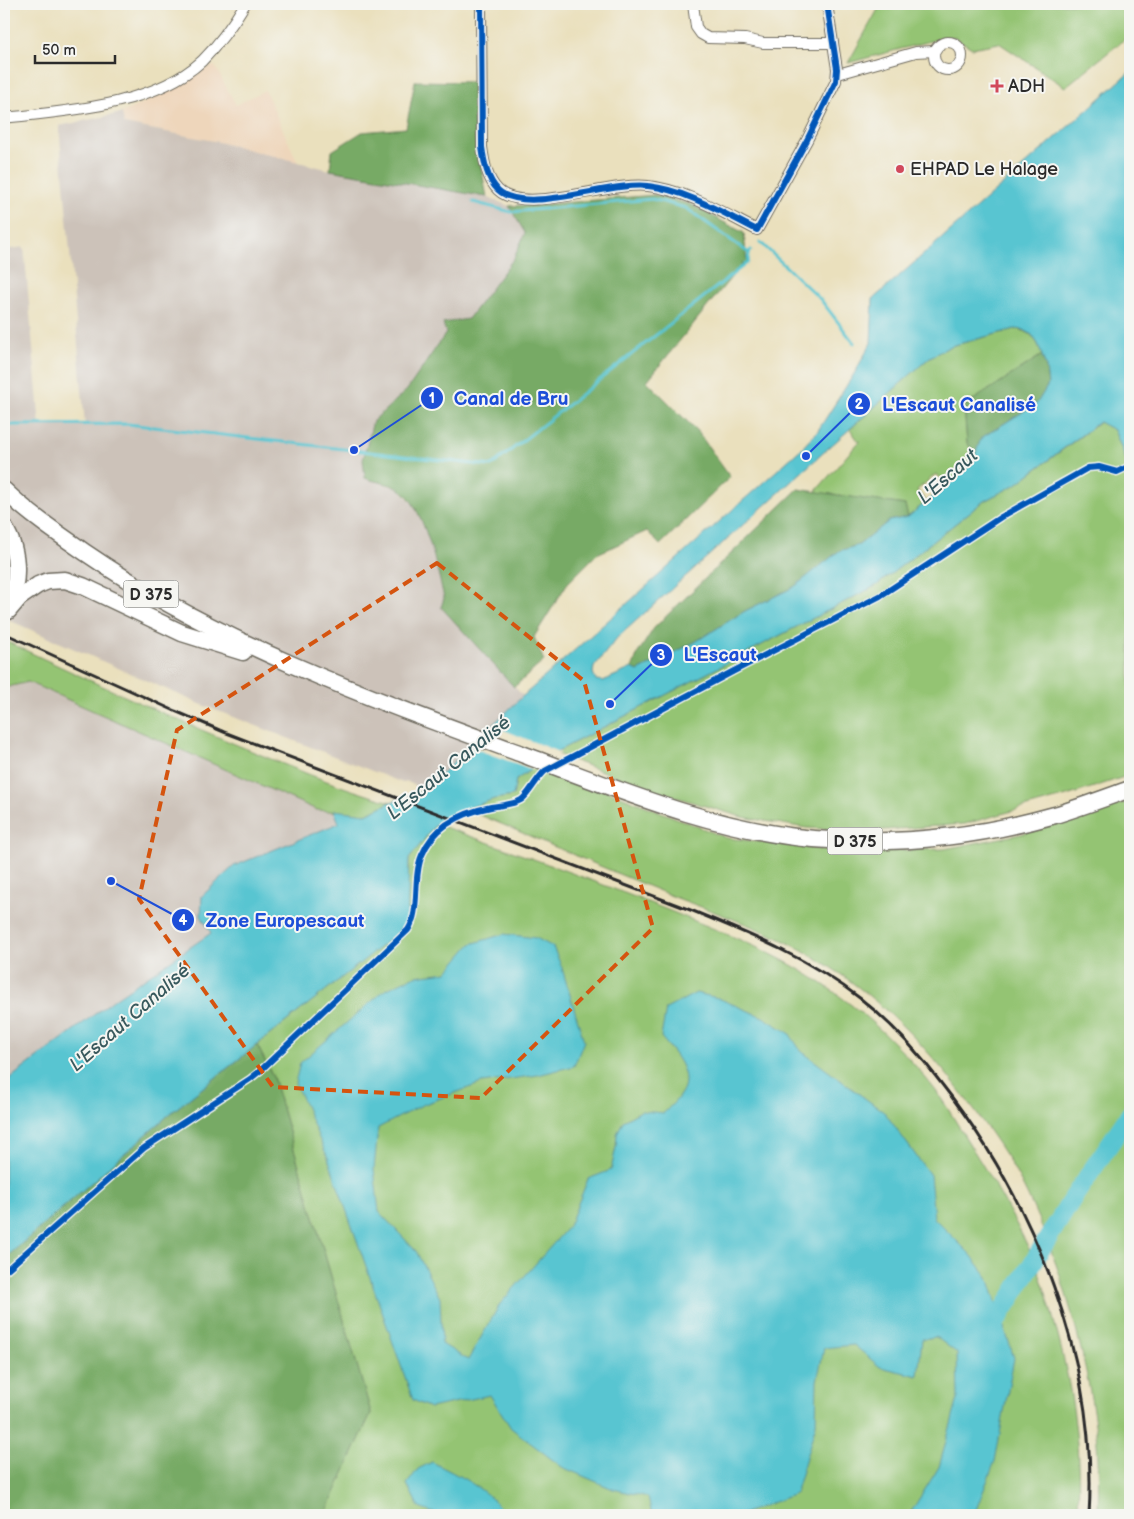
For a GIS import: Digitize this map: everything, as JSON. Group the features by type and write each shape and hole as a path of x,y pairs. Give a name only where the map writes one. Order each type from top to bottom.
{"main road":[{"name":"D 375","path":"6,492 62,537 111,570 160,600 219,632 307,671 450,728 671,808 732,826 786,836 847,841 922,839 989,830 1061,813 1130,789"},
{"path":"4,527 12,543 16,558 14,588 6,615"},
{"path":"6,615 19,598 43,583 54,580 71,582 193,637 307,671"}],"street":[{"path":"4,118 78,109 129,98 164,86 186,73 207,55 224,36 245,4"},
{"path":"481,4 482,147 487,170 498,189 513,197 532,200 630,185 648,186 692,199 757,230 835,85 838,74 827,4"},
{"path":"694,4 696,27 701,34 708,38 742,38 763,43 833,43"},
{"path":"838,74 916,52 934,51"}],"highlighted area":[{"path":"437,563 584,681 653,928 481,1098 273,1087 139,899 177,730"}],"shaded area":[{"path":"215,66 236,105 265,90 298,163 214,141 124,124 122,113 168,91 207,68"},
{"path":"122,113 124,124 214,141 330,170 487,197 509,206 525,233 514,258 468,319 446,333 407,390 373,421 365,478 400,489 413,504 429,536 444,598 441,607 523,696 424,790 406,781 403,783 200,704 4,618 4,473 8,467 4,462 4,250 24,247 40,426 85,425 59,126"},
{"path":"28,682 317,810 334,810 339,823 234,866 201,916 211,933 116,998 4,1083 4,688"}],"green space":[{"path":"881,4 1130,4 1130,35 1065,87 999,43 972,48 954,37 942,38 848,63"},
{"path":"415,81 474,82 475,136 487,197 330,170 332,151 362,132 406,128"},
{"path":"655,195 690,204 744,233 747,264 742,264 647,381 698,432 730,477 660,545 647,531 597,554 567,584 534,637 544,661 514,687 441,607 444,598 428,538 415,507 407,495 394,486 365,478 363,460 373,421 407,390 446,333 443,323 468,319 514,258 525,233 509,206"},
{"path":"1015,329 1030,334 1042,355 964,406 967,443 976,454 972,464 948,484 936,474 917,490 926,502 908,517 905,505 815,492 859,442 850,429 930,357 951,346"},
{"path":"1042,355 1046,367 1048,385 1037,403 981,438 976,454 967,443 964,406"},
{"path":"1100,422 1114,430 1130,469 1130,775 1067,796 965,824 870,831 806,828 742,817 652,790 554,753 877,585 984,501 1015,485"},
{"path":"798,489 905,505 908,517 889,521 859,545 839,551 794,587 745,611 695,642 638,671 632,668 638,653 654,628"},
{"path":"4,640 173,718 230,742 330,782 391,802 366,814 317,810 28,682 4,688"},
{"path":"539,764 727,838 846,852 944,849 1021,834 1130,801 1130,1515 1098,1515 1097,1442 1089,1387 1075,1326 1056,1265 1020,1180 999,1145 959,1090 912,1035 895,1019 859,987 802,950 766,932 672,896 466,809 494,799 513,796 516,780"},
{"path":"436,824 554,866 720,931 770,954 802,971 840,996 875,1025 907,1056 936,1091 1002,1197 1040,1274 1061,1346 1071,1394 1077,1441 1078,1515 325,1515 371,1413 273,1077 257,1045 406,926 409,859"},
{"path":"257,1045 273,1077 371,1413 325,1515 4,1515 4,1259 172,1112"}],"water":[{"path":"1130,72 1130,388 1125,408 1130,421 1130,469 1114,430 1099,422 1015,485 984,501 877,585 554,753 516,780 513,796 494,799 466,809 436,824 409,859 407,926 172,1112 4,1259 4,1083 116,998 211,933 201,916 202,896 234,866 339,823 334,810 366,814 391,802 424,790 523,696 802,448 817,432 854,374 871,343 873,299","holes":["1015,329 1024,330 1032,335 1038,344 1046,367 1048,385 1037,403 981,438 972,464 908,517 889,521 859,545 839,551 794,587 745,611 695,642 638,671 632,668 603,681 596,680 593,673 594,667 617,638 930,357 951,346"]},
{"path":"504,934 536,938 553,947 561,965 584,1041 574,1066 538,1075 482,1083 422,1105 378,1128 374,1169 379,1212 416,1251 440,1298 442,1344 468,1360 500,1304 569,1226 588,1179 611,1170 617,1134 623,1121 641,1111 664,1113 678,1098 684,1087 684,1072 681,1064 661,1037 666,1009 696,993 718,998 763,1017 789,1033 801,1051 885,1113 930,1175 934,1218 971,1255 988,1277 1014,1358 995,1461 974,1515 909,1515 939,1467 958,1399 957,1353 936,1337 922,1339 918,1376 880,1367 854,1345 824,1348 817,1381 816,1424 795,1494 740,1515 652,1515 648,1497 613,1489 562,1467 511,1428 490,1395 430,1408 413,1400 328,1158 295,1083 300,1063 385,990 415,976 447,972 471,944"},
{"path":"432,1462 482,1490 505,1515 439,1515 419,1508 407,1484 418,1469"}],"pier":[{"path":"489,724 561,753 534,770 467,746"}],"waterway":[{"path":"473,202 511,212 652,199 686,208 749,253"},
{"path":"760,242 821,300 854,343"},
{"path":"4,422 7,425 128,424 491,466 748,262 751,250"},
{"path":"998,1319 1071,1201 1130,1114"}],"railway":[{"path":"4,633 224,732 737,929 801,960 861,999 904,1038 941,1083 974,1129 1005,1179 1031,1231 1054,1286 1071,1343 1083,1400 1089,1458 1089,1515"}],"cycle path":[{"path":"481,4 482,147 489,176 498,190 511,197 527,200 547,199 632,186 662,188 690,197 757,230 807,140 836,81 837,69 827,4"},
{"path":"4,1272 144,1148 260,1071 408,930 416,904 417,874 422,855 433,836 449,822 469,813 518,802 545,771 880,596 1001,517 1088,468 1099,467 1117,472 1130,466"}],"place":[{"name":"ADH","path":"997,86"},
{"name":"EHPAD Le Halage","path":"900,169"},
{"name":"Canal de Bru","path":"354,450"},
{"name":"L'Escaut Canalisé","path":"806,456"},
{"name":"L'Escaut","path":"610,704"},
{"name":"Zone Europescaut","path":"111,881"}]}
